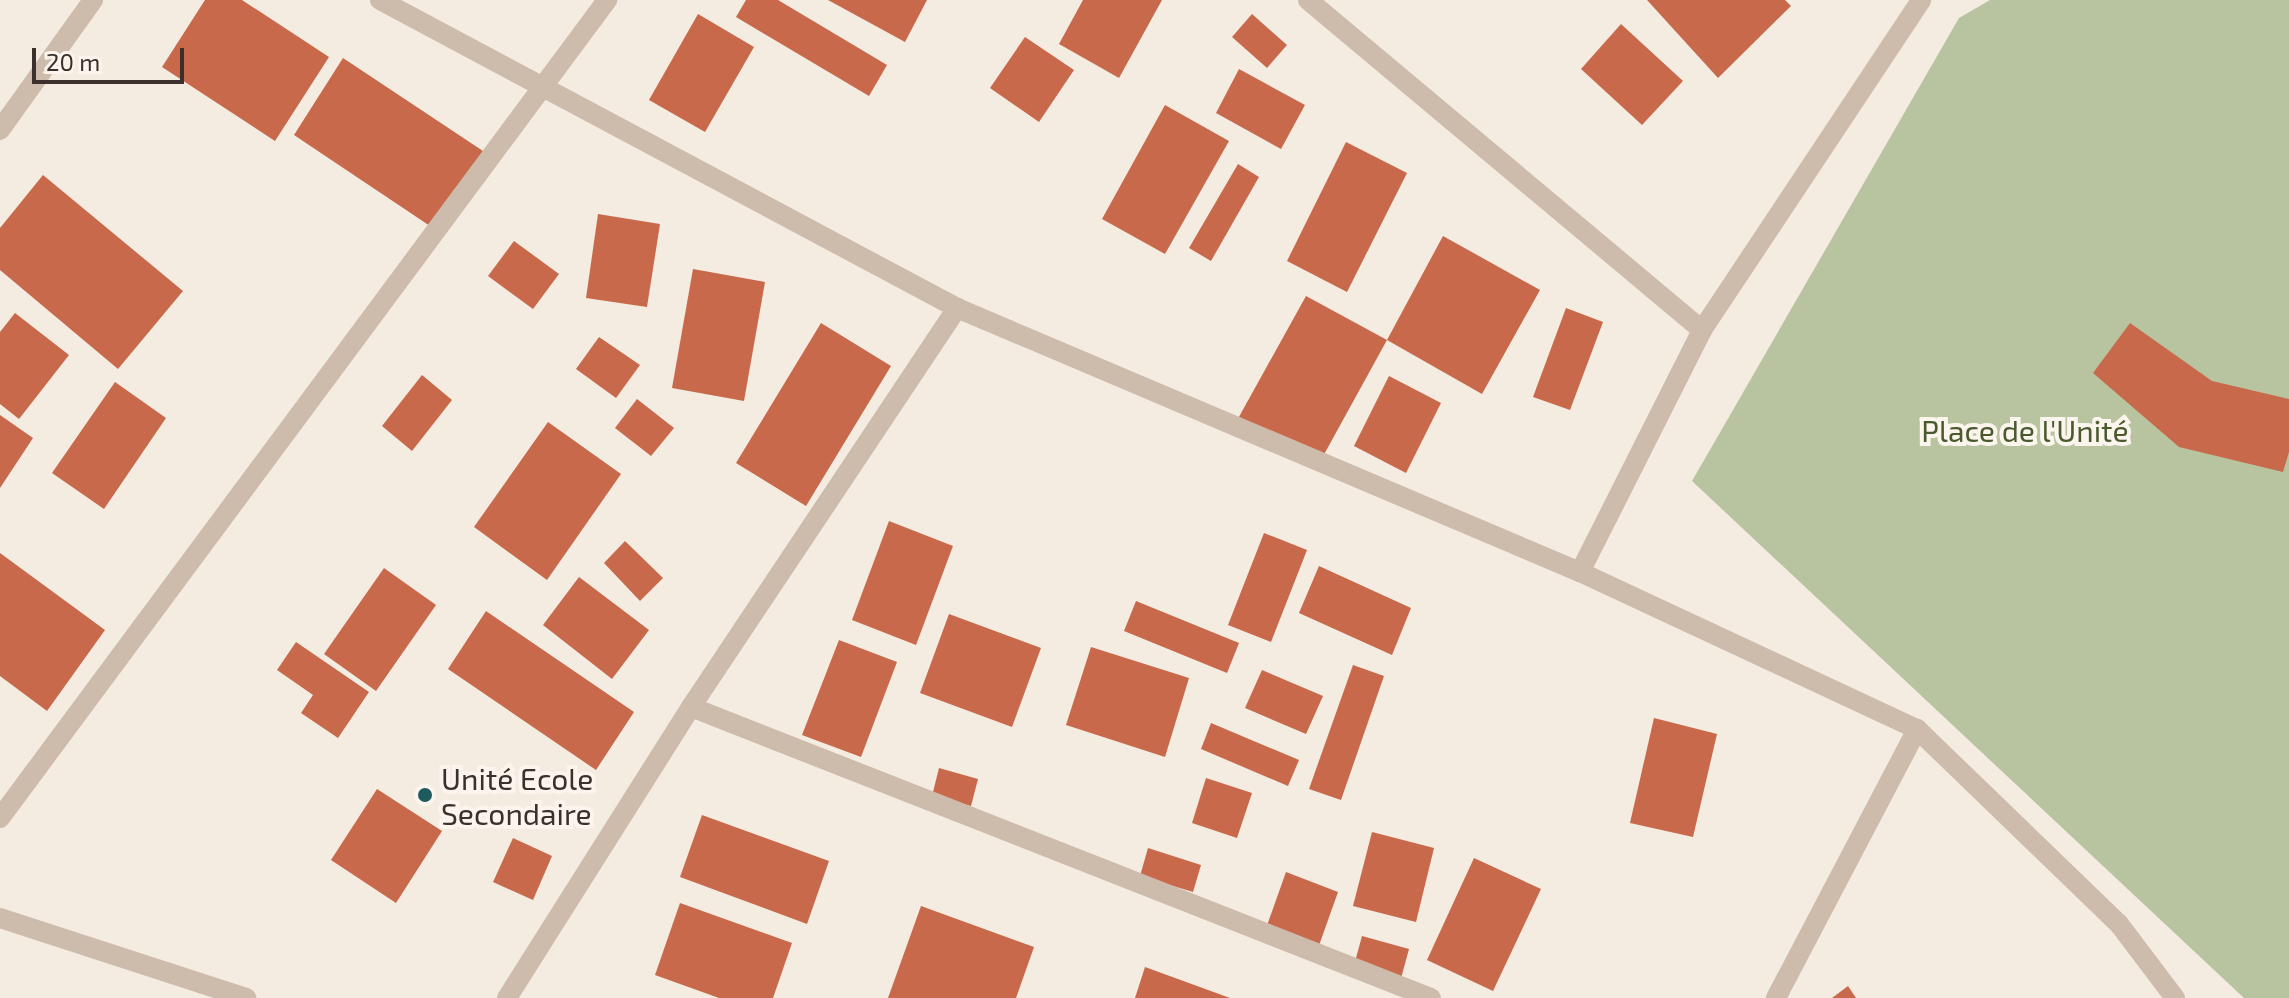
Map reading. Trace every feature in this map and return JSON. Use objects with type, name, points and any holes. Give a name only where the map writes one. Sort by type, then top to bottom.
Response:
[{"type":"street","points":[[0,130],[93,0]]},
{"type":"street","points":[[380,0],[957,308],[1580,572],[1917,729],[2119,924],[2175,998]]},
{"type":"street","points":[[0,818],[607,0]]},
{"type":"street","points":[[1308,0],[1702,330]]},
{"type":"street","points":[[1580,572],[1702,330],[1921,0]]},
{"type":"street","points":[[507,998],[691,707],[957,308]]},
{"type":"street","points":[[691,707],[1431,998]]},
{"type":"street","points":[[1776,998],[1917,729]]},
{"type":"street","points":[[0,918],[246,998]]},
{"type":"green space","name":"Place de l'Unité","points":[[1990,0],[2289,0],[2289,998],[2244,998],[1692,481],[1959,18]]},
{"type":"building","points":[[205,0],[242,0],[329,57],[275,141],[162,67]]},
{"type":"building","points":[[746,0],[778,0],[887,65],[869,96],[736,17]]},
{"type":"building","points":[[828,0],[927,0],[905,42]]},
{"type":"building","points":[[1083,0],[1162,0],[1119,78],[1059,44]]},
{"type":"building","points":[[1647,0],[1785,0],[1791,6],[1718,78]]},
{"type":"building","points":[[698,14],[754,47],[705,132],[649,100]]},
{"type":"building","points":[[1252,14],[1287,45],[1267,68],[1232,37]]},
{"type":"building","points":[[1621,24],[1683,81],[1642,125],[1581,69]]},
{"type":"building","points":[[1025,37],[1074,70],[1039,122],[990,88]]},
{"type":"building","points":[[343,58],[483,151],[433,228],[294,135]]},
{"type":"building","points":[[1239,69],[1305,105],[1281,149],[1216,113]]},
{"type":"building","points":[[1165,105],[1229,141],[1165,254],[1102,219]]},
{"type":"building","points":[[1346,142],[1407,173],[1347,292],[1287,261]]},
{"type":"building","points":[[1238,164],[1259,177],[1211,261],[1189,248]]},
{"type":"building","points":[[43,175],[183,291],[118,369],[0,270],[0,228]]},
{"type":"building","points":[[598,214],[660,224],[647,307],[586,298]]},
{"type":"building","points":[[1443,236],[1540,290],[1482,394],[1387,340]]},
{"type":"building","points":[[514,241],[559,274],[533,309],[488,276]]},
{"type":"building","points":[[693,269],[765,282],[744,401],[672,388]]},
{"type":"building","points":[[1306,296],[1387,340],[1316,469],[1235,424]]},
{"type":"building","points":[[1566,308],[1603,322],[1570,410],[1533,397]]},
{"type":"building","points":[[15,313],[69,355],[19,419],[0,404],[0,332]]},
{"type":"building","points":[[821,323],[891,366],[806,506],[736,463]]},
{"type":"building","points":[[2130,323],[2212,381],[2289,399],[2289,452],[2283,472],[2179,447],[2093,373]]},
{"type":"building","points":[[599,337],[640,365],[616,398],[576,369]]},
{"type":"building","points":[[422,375],[452,400],[412,451],[382,426]]},
{"type":"building","points":[[1389,376],[1441,403],[1406,473],[1354,446]]},
{"type":"building","points":[[115,382],[166,418],[104,509],[52,473]]},
{"type":"building","points":[[637,399],[674,428],[651,456],[615,428]]},
{"type":"building","points":[[0,415],[33,438],[0,488]]},
{"type":"building","points":[[548,422],[621,474],[547,580],[474,527]]},
{"type":"building","points":[[889,521],[953,546],[916,645],[852,620]]},
{"type":"building","points":[[1264,533],[1307,550],[1271,642],[1228,625]]},
{"type":"building","points":[[625,541],[663,578],[640,601],[604,563]]},
{"type":"building","points":[[0,553],[105,630],[47,711],[0,676]]},
{"type":"building","points":[[1319,566],[1411,608],[1392,655],[1299,613]]},
{"type":"building","points":[[384,568],[436,605],[376,691],[324,654]]},
{"type":"building","points":[[579,577],[649,630],[612,679],[543,625]]},
{"type":"building","points":[[1136,601],[1239,643],[1227,673],[1124,631]]},
{"type":"building","points":[[486,611],[634,712],[596,770],[448,669]]},
{"type":"building","points":[[949,614],[1041,648],[1012,727],[920,693]]},
{"type":"building","points":[[839,640],[897,662],[861,757],[802,735]]},
{"type":"building","points":[[296,642],[369,692],[338,738],[301,713],[313,695],[277,670]]},
{"type":"building","points":[[1091,647],[1189,678],[1165,757],[1066,725]]},
{"type":"building","points":[[1353,665],[1384,676],[1341,800],[1309,789]]},
{"type":"building","points":[[1262,670],[1323,696],[1306,734],[1245,708]]},
{"type":"building","points":[[1654,718],[1717,734],[1693,837],[1630,823]]},
{"type":"building","points":[[1211,723],[1299,760],[1288,786],[1201,749]]},
{"type":"building","points":[[939,768],[978,779],[971,806],[932,796]]},
{"type":"building","points":[[1206,778],[1252,793],[1237,838],[1192,823]]},
{"type":"building","points":[[377,789],[442,831],[396,903],[331,860]]},
{"type":"building","points":[[702,815],[829,861],[807,924],[680,877]]},
{"type":"building","points":[[1372,832],[1434,848],[1416,922],[1353,906]]},
{"type":"building","points":[[513,838],[552,856],[533,900],[493,882]]},
{"type":"building","points":[[1148,848],[1201,865],[1193,892],[1140,876]]},
{"type":"building","points":[[1474,858],[1541,889],[1493,991],[1427,960]]},
{"type":"building","points":[[1286,872],[1338,892],[1317,951],[1265,931]]},
{"type":"building","points":[[680,903],[792,943],[773,998],[719,998],[655,975]]},
{"type":"building","points":[[921,906],[1034,947],[1016,998],[888,998]]},
{"type":"building","points":[[1362,936],[1409,949],[1400,982],[1353,969]]},
{"type":"building","points":[[1145,967],[1230,998],[1135,998]]},
{"type":"building","points":[[1848,986],[1856,998],[1832,998]]},
{"type":"place","name":"Unité Ecole Secondaire","points":[[425,795]]}]
